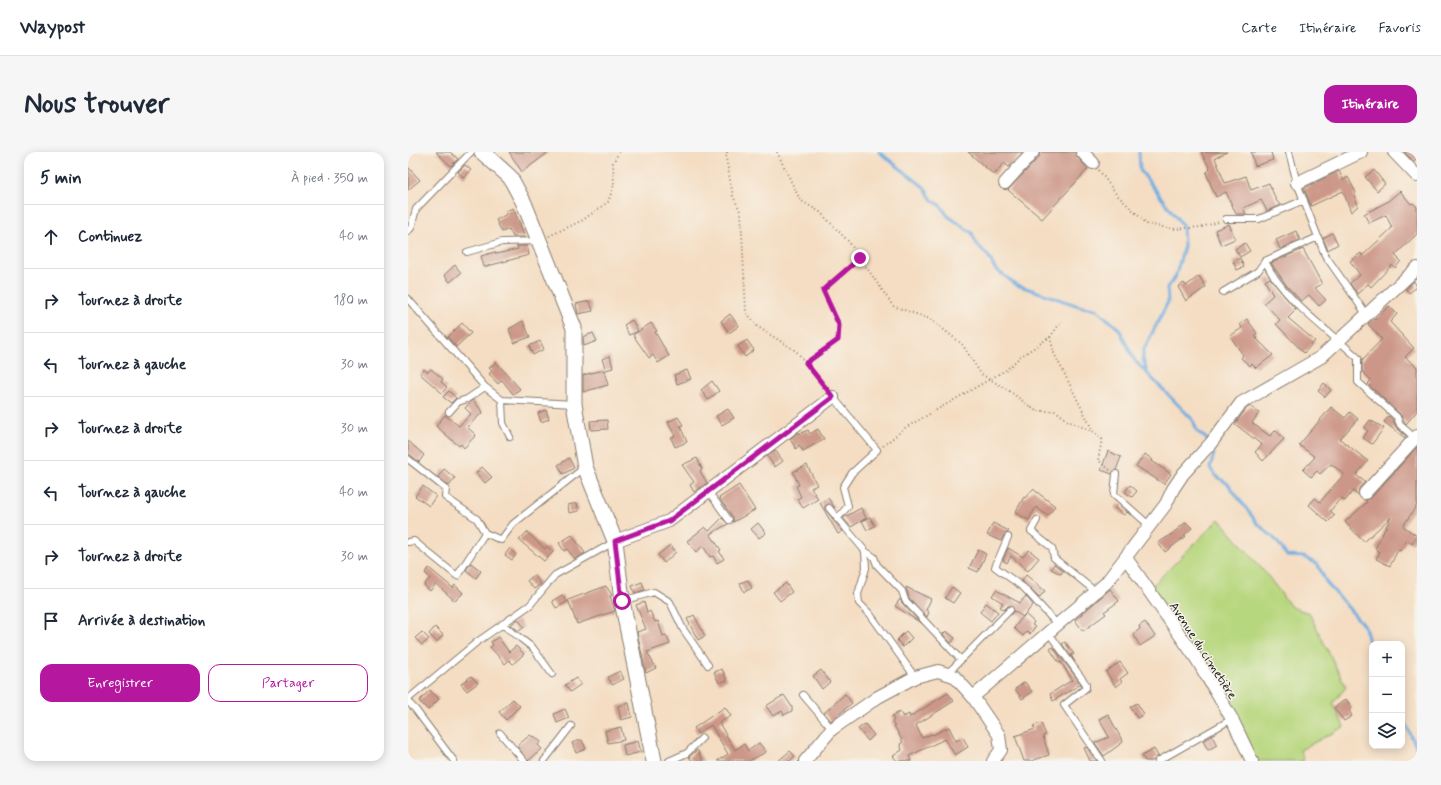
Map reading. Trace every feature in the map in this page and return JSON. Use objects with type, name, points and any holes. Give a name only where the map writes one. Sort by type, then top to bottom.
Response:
[{"type":"street","points":[[482,152],[510,177],[524,203],[574,328],[574,404],[585,468],[615,541],[622,601],[654,761]]},
{"type":"street","points":[[1005,183],[1033,152]]},
{"type":"street","points":[[1082,152],[1093,163]]},
{"type":"street","points":[[1297,183],[1361,152]]},
{"type":"street","points":[[1394,152],[1417,176]]},
{"type":"street","points":[[972,697],[1106,583],[1166,504],[1173,489],[1183,474],[1211,443],[1241,403],[1321,357],[1417,268]]},
{"type":"street","points":[[615,541],[669,521],[833,397]]},
{"type":"street","points":[[1365,493],[1416,437]]},
{"type":"street","name":"Avenue du cimetière","points":[[1126,558],[1196,658],[1232,719],[1252,761]]},
{"type":"street","points":[[804,761],[832,729],[878,697],[915,677],[938,671],[954,676],[972,697],[999,735],[1000,750],[993,761]]},
{"type":"lane","points":[[408,231],[411,228],[416,209],[471,152]]},
{"type":"lane","points":[[1289,152],[1297,183],[1325,255],[1366,314]]},
{"type":"lane","points":[[1226,220],[1259,219],[1304,200]]},
{"type":"lane","points":[[1223,292],[1258,271],[1264,261],[1318,237]]},
{"type":"lane","points":[[467,252],[502,242],[539,241]]},
{"type":"lane","points":[[1264,261],[1273,278],[1311,316],[1358,358],[1358,382],[1397,417],[1400,425],[1416,437]]},
{"type":"lane","points":[[408,299],[485,387],[502,400],[574,404]]},
{"type":"lane","points":[[450,412],[458,402],[467,399],[485,387]]},
{"type":"lane","points":[[833,397],[877,450],[852,474],[843,487],[848,506],[837,519]]},
{"type":"lane","points":[[502,400],[503,423],[510,437]]},
{"type":"lane","points":[[408,459],[446,489],[445,498],[477,519],[485,533],[501,540],[513,524],[585,468]]},
{"type":"lane","points":[[1116,474],[1114,494],[1150,526]]},
{"type":"lane","points":[[708,491],[729,520]]},
{"type":"lane","points":[[829,508],[865,551],[874,557],[877,565],[902,591],[905,600],[961,660]]},
{"type":"lane","points":[[1037,520],[1031,531],[1052,548],[1054,558],[1096,592]]},
{"type":"lane","points":[[408,542],[414,541],[457,576],[485,533]]},
{"type":"lane","points":[[1008,537],[995,567],[1024,588],[1057,624]]},
{"type":"lane","points":[[408,699],[477,642],[530,605],[555,575],[615,541]]},
{"type":"lane","points":[[865,551],[866,568],[858,594],[859,603],[870,614],[915,677]]},
{"type":"lane","points":[[622,601],[654,592],[670,602],[683,629],[708,665]]},
{"type":"lane","points":[[947,674],[1010,610]]},
{"type":"lane","points":[[502,624],[534,648],[552,674]]},
{"type":"lane","points":[[1048,632],[1086,684],[1086,688],[1064,705],[1102,761]]},
{"type":"lane","points":[[804,695],[832,729]]},
{"type":"lane","points":[[408,702],[415,708],[454,761]]},
{"type":"lane","points":[[1158,761],[1232,719]]},
{"type":"lane","points":[[544,761],[571,726]]},
{"type":"lane","points":[[500,733],[524,761]]},
{"type":"lane","points":[[669,761],[687,753],[702,738]]},
{"type":"path","points":[[539,241],[583,220],[608,202],[614,185],[613,163],[619,152]]},
{"type":"path","points":[[727,152],[726,158],[733,196],[741,213],[746,312],[758,327],[796,351],[833,397]]},
{"type":"path","points":[[777,152],[800,200],[820,212],[849,242],[893,306],[930,319],[962,344],[981,374],[1008,390],[1036,411],[1056,411],[1068,421],[1094,432],[1102,439],[1098,460],[1116,474]]},
{"type":"path","points":[[1093,163],[1116,194],[1147,224],[1173,229],[1201,227],[1226,220]]},
{"type":"path","points":[[806,363],[838,340],[839,325],[823,290],[860,258]]},
{"type":"path","points":[[877,450],[905,428],[1006,370],[1020,357],[1050,337],[1062,321]]},
{"type":"path","points":[[1050,337],[1054,353],[1094,432]]},
{"type":"green space","points":[[1219,519],[1268,576],[1291,607],[1309,613],[1346,687],[1333,703],[1344,727],[1300,750],[1304,761],[1256,761],[1152,586]]},
{"type":"building","points":[[436,152],[450,152],[458,159],[451,166]]},
{"type":"building","points":[[509,152],[549,152],[522,172]]},
{"type":"building","points":[[968,152],[1023,152],[1009,167],[1004,163],[994,175]]},
{"type":"building","points":[[1040,152],[1075,152],[1077,157],[1088,169],[1042,219],[1008,190],[1039,157]]},
{"type":"building","points":[[1201,152],[1227,152],[1215,158],[1225,183],[1246,176],[1251,190],[1269,183],[1276,200],[1280,205],[1267,211],[1261,200],[1243,208],[1246,214],[1236,214],[1226,192],[1216,197],[1206,173],[1210,169]]},
{"type":"building","points":[[1251,152],[1271,152],[1273,160],[1255,166]]},
{"type":"building","points":[[1404,152],[1417,152],[1417,159],[1413,161]]},
{"type":"building","points":[[465,165],[471,170],[464,178],[458,172]]},
{"type":"building","points":[[408,167],[420,180],[408,190]]},
{"type":"building","points":[[1374,170],[1385,184],[1377,191],[1365,177]]},
{"type":"building","points":[[1339,171],[1343,180],[1348,177],[1356,193],[1354,195],[1358,206],[1351,212],[1343,191],[1311,206],[1304,188]]},
{"type":"building","points":[[1400,191],[1411,204],[1413,203],[1417,207],[1417,234],[1395,255],[1401,261],[1395,268],[1392,265],[1371,287],[1368,284],[1357,294],[1350,283],[1360,275],[1350,261],[1361,253],[1362,256],[1392,228],[1386,215],[1369,223],[1364,214],[1387,202]]},
{"type":"building","points":[[513,208],[525,237],[513,237],[509,229],[502,232],[496,220],[507,214],[506,211]]},
{"type":"building","points":[[1229,224],[1235,239],[1221,245],[1215,230]]},
{"type":"building","points":[[1296,231],[1300,240],[1280,249],[1276,240]]},
{"type":"building","points":[[1332,233],[1338,244],[1328,250],[1323,238]]},
{"type":"building","points":[[1245,243],[1250,251],[1240,257],[1235,249]]},
{"type":"building","points":[[517,246],[527,246],[529,255],[484,267],[481,256],[495,252],[496,254],[518,249]]},
{"type":"building","points":[[1303,249],[1322,284],[1315,288],[1326,300],[1319,306],[1309,295],[1301,301],[1287,286],[1271,263]]},
{"type":"building","points":[[1240,258],[1244,267],[1237,270],[1233,262]]},
{"type":"building","points":[[455,265],[461,273],[450,282],[444,275]]},
{"type":"building","points":[[1199,276],[1206,287],[1186,301],[1178,287],[1184,283],[1186,286]]},
{"type":"building","points":[[1270,278],[1296,310],[1288,318],[1315,341],[1304,353],[1276,324],[1280,320],[1264,303],[1273,295],[1265,281]]},
{"type":"building","points":[[1414,281],[1417,287],[1409,293],[1406,289]]},
{"type":"building","points":[[590,301],[593,311],[578,314],[576,304]]},
{"type":"building","points":[[1389,306],[1397,314],[1390,322],[1414,348],[1405,357],[1417,367],[1417,411],[1406,424],[1400,414],[1368,384],[1371,380],[1362,371],[1362,360],[1382,339],[1368,324],[1374,319],[1375,320]]},
{"type":"building","points":[[730,314],[739,326],[729,333],[721,321]]},
{"type":"building","points":[[1247,319],[1257,333],[1254,336],[1273,355],[1256,368],[1252,364],[1250,366],[1241,358],[1243,355],[1230,336],[1242,328],[1240,324]]},
{"type":"building","points":[[632,320],[638,331],[629,335],[624,325]]},
{"type":"building","points":[[523,321],[530,337],[514,343],[509,329]]},
{"type":"building","points":[[462,323],[471,333],[456,347],[448,337]]},
{"type":"building","points":[[651,323],[657,331],[655,332],[669,356],[658,363],[653,355],[649,358],[633,335]]},
{"type":"building","points":[[593,333],[597,341],[584,346],[583,337]]},
{"type":"building","points":[[747,340],[754,350],[745,357],[738,346]]},
{"type":"building","points":[[540,341],[544,349],[533,355],[529,346]]},
{"type":"building","points":[[610,356],[613,368],[606,370],[602,359]]},
{"type":"building","points":[[496,362],[520,389],[513,394],[502,380],[498,384],[489,374],[492,371],[489,368]]},
{"type":"building","points":[[424,369],[428,372],[431,369],[443,379],[441,382],[447,387],[442,393],[420,374]]},
{"type":"building","points":[[604,370],[608,385],[583,392],[583,375]]},
{"type":"building","points":[[687,370],[691,379],[677,384],[674,375]]},
{"type":"building","points":[[712,381],[719,391],[708,400],[701,390]]},
{"type":"building","points":[[1324,383],[1331,390],[1325,397],[1318,391]]},
{"type":"building","points":[[449,391],[456,398],[451,403],[443,397]]},
{"type":"building","points":[[473,400],[483,412],[467,427],[476,435],[464,448],[461,444],[459,446],[436,426],[445,415],[459,426],[471,414],[465,408]]},
{"type":"building","points":[[1250,406],[1259,413],[1252,423],[1270,436],[1276,430],[1284,439],[1263,461],[1255,452],[1262,445],[1235,424]]},
{"type":"building","points":[[1331,407],[1345,418],[1350,412],[1358,419],[1340,439],[1368,461],[1356,475],[1365,482],[1359,488],[1358,495],[1353,491],[1345,501],[1341,498],[1330,511],[1335,515],[1328,522],[1309,505],[1315,498],[1320,502],[1344,474],[1331,464],[1320,474],[1317,471],[1311,477],[1303,470],[1315,457],[1299,445]]},
{"type":"building","points":[[728,409],[734,418],[722,425],[716,416]]},
{"type":"building","points":[[546,410],[549,419],[541,422],[538,413]]},
{"type":"building","points":[[1389,416],[1397,428],[1406,436],[1405,438],[1384,422]]},
{"type":"building","points":[[678,417],[683,425],[680,426],[687,442],[675,447],[671,438],[675,436],[668,422]]},
{"type":"building","points":[[607,420],[608,429],[591,430],[590,421]]},
{"type":"building","points":[[1370,420],[1384,428],[1372,444],[1363,438],[1368,431],[1364,428]]},
{"type":"building","points":[[818,429],[824,439],[803,451],[799,445],[796,449],[790,439],[799,432],[799,434],[808,430],[810,434]]},
{"type":"building","points":[[408,441],[424,455],[419,462],[408,453]]},
{"type":"building","points":[[1417,447],[1417,505],[1403,526],[1417,536],[1412,544],[1407,540],[1400,551],[1398,550],[1390,566],[1376,559],[1380,552],[1375,549],[1391,517],[1364,542],[1345,522],[1367,502],[1365,500],[1371,498]]},
{"type":"building","points":[[775,450],[783,461],[775,467],[767,456]]},
{"type":"building","points":[[1108,451],[1121,457],[1116,470],[1112,474],[1101,470]]},
{"type":"building","points":[[1145,454],[1153,460],[1152,461],[1171,474],[1164,484],[1136,466]]},
{"type":"building","points":[[569,458],[574,468],[563,474],[558,465]]},
{"type":"building","points":[[697,458],[702,469],[700,471],[707,483],[694,492],[690,485],[694,482],[682,465]]},
{"type":"building","points":[[807,465],[817,485],[811,488],[818,499],[803,508],[797,499],[801,497],[796,486],[799,485],[793,472]]},
{"type":"building","points":[[482,467],[492,477],[485,483],[476,473]]},
{"type":"building","points":[[444,469],[455,478],[449,486],[438,477]]},
{"type":"building","points":[[739,485],[755,510],[733,522],[733,517],[719,498]]},
{"type":"building","points":[[1130,485],[1137,491],[1132,497],[1125,492]]},
{"type":"building","points":[[423,486],[436,496],[429,506],[415,496]]},
{"type":"building","points":[[1033,489],[1055,506],[1048,516],[1036,507],[1029,520],[1015,513],[1024,497],[1025,498]]},
{"type":"building","points":[[828,498],[835,508],[829,504],[825,506],[825,509],[843,531],[838,534],[820,503]]},
{"type":"building","points":[[577,503],[579,511],[569,513],[568,505]]},
{"type":"building","points":[[1118,504],[1131,515],[1127,512],[1124,515],[1115,508]]},
{"type":"building","points":[[861,508],[866,518],[851,527],[843,518]]},
{"type":"building","points":[[870,517],[875,526],[867,530],[862,521]]},
{"type":"building","points":[[722,518],[728,524],[710,534],[721,550],[719,551],[724,559],[717,563],[713,556],[710,557],[703,546],[696,552],[687,541],[705,527],[709,531]]},
{"type":"building","points":[[1186,522],[1192,528],[1184,535],[1186,536],[1165,552],[1158,543]]},
{"type":"building","points":[[758,523],[766,533],[759,538],[751,529]]},
{"type":"building","points":[[993,523],[1009,531],[1004,535],[1001,541],[987,535]]},
{"type":"building","points":[[527,532],[545,549],[547,546],[553,552],[544,561],[519,540]]},
{"type":"building","points":[[572,535],[585,553],[575,559],[567,549],[564,551],[559,543]]},
{"type":"building","points":[[670,545],[676,552],[664,563],[658,555]]},
{"type":"building","points":[[510,548],[516,555],[512,560],[505,555]]},
{"type":"building","points":[[1008,548],[1023,557],[1029,550],[1039,558],[1028,571],[1011,556],[1007,563],[1003,560]]},
{"type":"building","points":[[978,550],[986,554],[978,572],[969,568]]},
{"type":"building","points":[[471,563],[481,571],[476,578],[466,570]]},
{"type":"building","points":[[1054,564],[1063,571],[1061,574],[1051,569]]},
{"type":"building","points":[[429,568],[453,588],[455,585],[463,593],[455,601],[436,584],[430,591],[424,585],[430,578],[425,573]]},
{"type":"building","points":[[534,575],[541,584],[534,589],[527,581]]},
{"type":"building","points":[[1026,575],[1045,591],[1039,598],[1022,581]]},
{"type":"building","points":[[748,580],[752,588],[744,592],[740,583]]},
{"type":"building","points":[[642,582],[645,590],[635,593],[632,586]]},
{"type":"building","points":[[786,583],[792,592],[780,601],[773,592]]},
{"type":"building","points":[[606,586],[612,595],[610,596],[615,611],[577,624],[568,600]]},
{"type":"building","points":[[906,587],[931,599],[926,610],[929,612],[927,617],[909,598]]},
{"type":"building","points":[[952,587],[960,593],[953,603],[945,598]]},
{"type":"building","points":[[1110,589],[1119,601],[1104,612],[1106,614],[1083,631],[1075,620]]},
{"type":"building","points":[[996,590],[1020,603],[1026,596],[1033,605],[1023,617],[1014,611],[1011,606],[1008,606],[1004,610],[1000,607],[1003,603],[992,596]]},
{"type":"building","points":[[562,595],[567,602],[556,608],[552,601]]},
{"type":"building","points":[[900,599],[902,603],[921,623],[895,606]]},
{"type":"building","points":[[644,602],[647,613],[650,611],[655,622],[658,621],[663,636],[666,635],[670,644],[647,652],[656,668],[646,673],[637,632],[646,629],[636,605]]},
{"type":"building","points":[[986,603],[998,612],[991,621],[980,612]]},
{"type":"building","points":[[1025,614],[1034,622],[1032,625],[1035,627],[1030,634],[1027,631],[1023,636],[1014,628]]},
{"type":"building","points":[[694,615],[705,636],[698,640],[687,619]]},
{"type":"building","points":[[518,619],[524,627],[519,631],[511,625]]},
{"type":"building","points":[[1145,622],[1155,636],[1140,646],[1133,634],[1140,629],[1139,626]]},
{"type":"building","points":[[435,627],[443,635],[437,642],[429,634]]},
{"type":"building","points":[[906,631],[912,638],[903,647],[897,640]]},
{"type":"building","points":[[946,631],[955,638],[951,643],[943,634]]},
{"type":"building","points":[[422,632],[429,639],[422,645],[415,638]]},
{"type":"building","points":[[498,637],[509,652],[516,646],[524,654],[513,664],[509,660],[505,664],[490,647],[493,645],[491,642]]},
{"type":"building","points":[[1065,642],[1074,654],[1071,655],[1075,662],[1062,644]]},
{"type":"building","points":[[1053,647],[1081,684],[1053,701],[1050,694],[1072,680],[1061,662],[1059,663],[1050,649]]},
{"type":"building","points":[[1120,662],[1128,673],[1120,679],[1122,682],[1116,687],[1106,672]]},
{"type":"building","points":[[722,669],[727,680],[719,683],[714,672]]},
{"type":"building","points":[[821,670],[830,682],[822,689],[813,676]]},
{"type":"building","points":[[620,671],[624,679],[612,685],[608,677]]},
{"type":"building","points":[[471,676],[478,683],[467,691],[461,684]]},
{"type":"building","points":[[576,678],[581,684],[570,692],[565,685]]},
{"type":"building","points":[[1025,682],[1032,692],[1022,699],[1015,689]]},
{"type":"building","points":[[430,690],[439,699],[428,710],[419,701]]},
{"type":"building","points":[[948,693],[954,701],[916,725],[922,738],[932,734],[933,735],[949,727],[956,741],[963,737],[968,747],[955,755],[945,739],[909,756],[911,761],[897,761],[893,756],[902,750],[900,744],[903,742],[892,722],[894,720],[892,716],[900,712],[903,717],[909,714],[910,717]]},
{"type":"building","points":[[845,694],[852,703],[831,721],[824,713]]},
{"type":"building","points":[[784,695],[792,707],[792,711],[784,715],[782,711],[773,716],[766,706]]},
{"type":"building","points":[[513,699],[520,706],[506,720],[499,712]]},
{"type":"building","points":[[1346,699],[1352,708],[1349,710],[1352,716],[1344,721],[1334,708]]},
{"type":"building","points":[[629,703],[632,717],[621,720],[618,706]]},
{"type":"building","points":[[1137,703],[1144,714],[1137,718],[1130,707]]},
{"type":"building","points":[[725,707],[731,716],[719,723],[735,750],[744,744],[748,751],[759,743],[766,752],[749,761],[717,761],[728,754],[711,725],[698,734],[694,728]]},
{"type":"building","points":[[565,709],[569,718],[557,723],[554,714]]},
{"type":"building","points":[[1108,714],[1123,742],[1104,756],[1095,743],[1109,737],[1099,719]]},
{"type":"building","points":[[1041,723],[1046,735],[1043,736],[1049,755],[1031,761],[1024,761],[1015,736],[1035,729],[1033,726]]},
{"type":"building","points":[[865,724],[874,735],[868,741],[858,729]]},
{"type":"building","points":[[621,727],[624,740],[608,743],[605,731]]},
{"type":"building","points":[[530,735],[533,737],[534,736],[541,742],[538,745],[542,749],[528,761],[517,746]]},
{"type":"building","points":[[1212,736],[1217,745],[1208,750],[1203,741]]},
{"type":"building","points":[[582,740],[586,749],[576,753],[572,743]]},
{"type":"building","points":[[638,741],[641,752],[625,756],[623,745]]},
{"type":"building","points":[[1087,747],[1097,761],[1090,761],[1084,748]]},
{"type":"building","points":[[1154,749],[1158,756],[1153,761],[1145,761],[1142,756]]},
{"type":"building","points":[[697,750],[703,761],[692,761],[689,757]]},
{"type":"building","points":[[790,751],[795,756],[790,761],[778,761]]},
{"type":"waterway","points":[[879,152],[924,187],[932,200],[940,205],[948,216],[972,233],[976,243],[989,257],[995,269],[1017,285],[1082,307],[1096,309],[1119,329],[1135,361],[1193,420],[1197,431],[1209,441]]},
{"type":"waterway","points":[[1139,152],[1140,170],[1183,226],[1184,246],[1175,278],[1167,287],[1168,302],[1143,351],[1143,359],[1147,372]]},
{"type":"waterway","points":[[1212,447],[1214,454],[1210,468],[1215,475],[1228,484],[1257,523],[1276,540],[1287,556],[1304,557],[1318,565],[1326,582],[1365,627],[1369,642]]},
{"type":"waterway","points":[[1405,723],[1417,749]]},
{"type":"route","points":[[622,601],[615,541],[669,521],[833,397],[806,363],[838,340],[839,325],[823,290],[860,258]]}]
